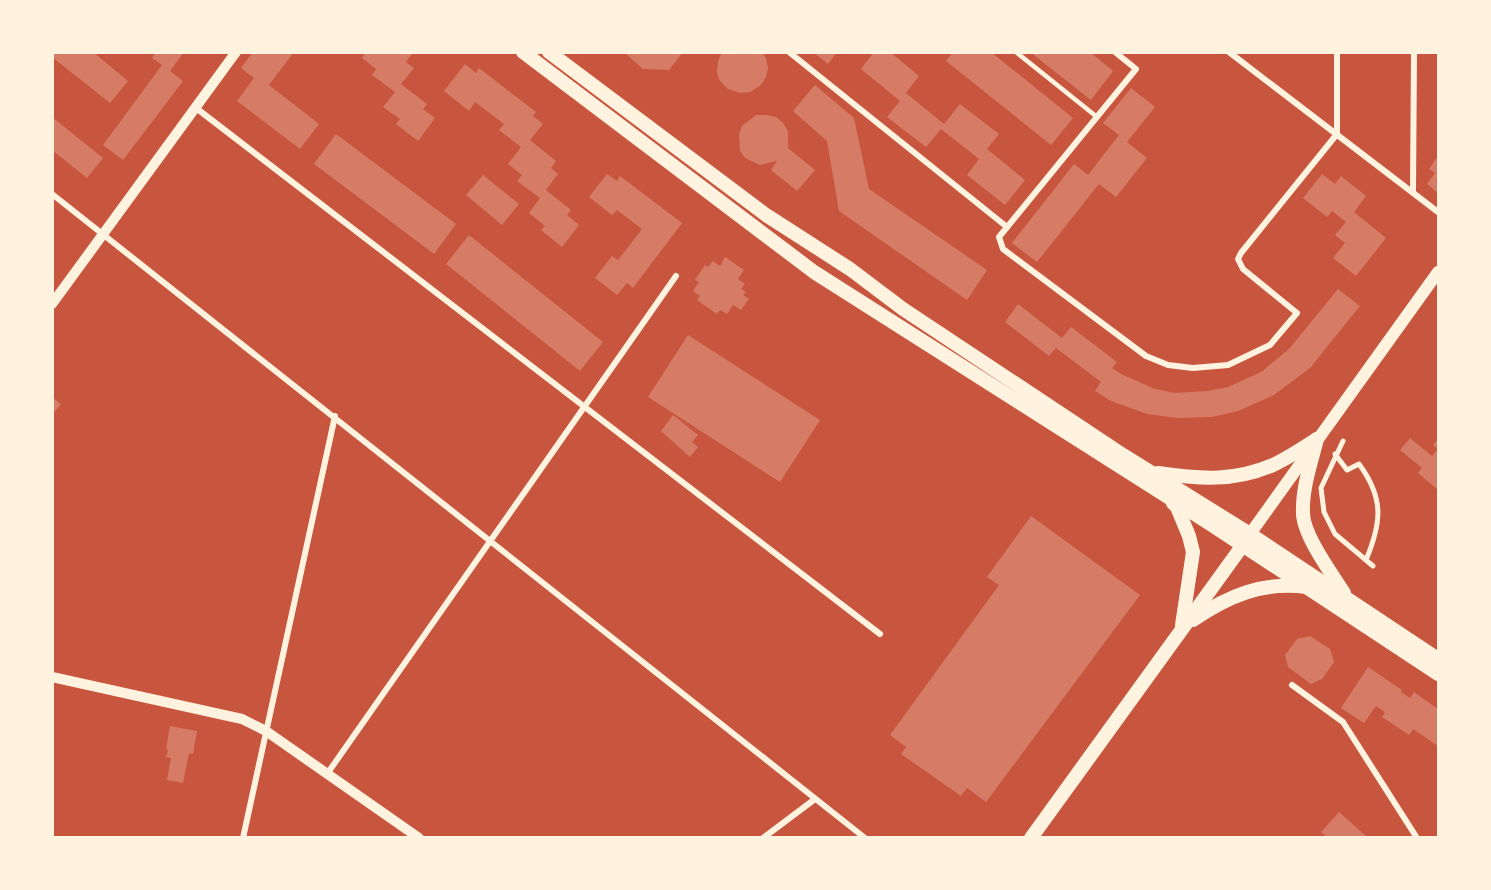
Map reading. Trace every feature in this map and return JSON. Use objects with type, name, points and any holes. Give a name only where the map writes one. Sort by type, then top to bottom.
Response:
[{"type":"main road","points":[[523,52],[814,272],[1168,497],[1247,539],[1348,598],[1438,659]]},
{"type":"main road","points":[[549,52],[766,215],[850,269],[903,309],[1150,472],[1247,539],[1308,588],[1438,674]]},
{"type":"main road","points":[[1031,837],[1438,272]]},
{"type":"main road","points":[[1150,472],[1202,479],[1236,476],[1274,465],[1317,439]]},
{"type":"main road","points":[[1317,439],[1305,488],[1302,515],[1323,560],[1348,598]]},
{"type":"main road","points":[[1168,497],[1177,507],[1193,552],[1182,628]]},
{"type":"main road","points":[[1182,628],[1215,605],[1248,590],[1272,586],[1308,588]]},
{"type":"street","points":[[52,304],[236,52]]},
{"type":"street","points":[[789,52],[1007,227]]},
{"type":"street","points":[[1115,52],[1136,69],[999,237],[1003,249],[1146,356],[1168,365],[1193,368],[1228,365],[1270,345],[1297,313],[1242,269],[1238,259],[1337,134],[1337,52]]},
{"type":"street","points":[[1229,52],[1438,212]]},
{"type":"street","points":[[1413,192],[1414,52]]},
{"type":"street","points":[[196,108],[880,634]]},
{"type":"street","points":[[52,194],[865,837]]},
{"type":"street","points":[[327,774],[676,276]]},
{"type":"street","points":[[243,837],[335,416]]},
{"type":"street","points":[[1343,441],[1321,488],[1324,512],[1335,534],[1373,566]]},
{"type":"street","points":[[1335,454],[1347,470],[1359,464],[1376,490],[1378,523],[1366,560]]},
{"type":"street","points":[[52,677],[242,719],[266,731],[419,837]]},
{"type":"street","points":[[1292,685],[1343,722],[1417,837]]},
{"type":"street","points":[[763,837],[815,799]]},
{"type":"lane","points":[[1016,52],[1097,117]]},
{"type":"building","points":[[52,52],[93,52],[128,81],[110,103],[52,57]]},
{"type":"building","points":[[156,52],[184,52],[170,71],[183,81],[123,160],[103,145],[162,65],[152,58]]},
{"type":"building","points":[[253,52],[294,52],[269,85],[319,124],[300,149],[237,101],[254,78],[241,68]]},
{"type":"building","points":[[366,52],[409,52],[412,54],[406,62],[414,68],[401,84],[427,104],[423,109],[435,118],[418,141],[396,124],[400,119],[383,107],[395,92],[372,75],[376,69],[362,58]]},
{"type":"building","points":[[624,52],[683,52],[669,70],[643,69]]},
{"type":"building","points":[[722,52],[762,52],[768,68],[761,85],[750,92],[741,93],[728,89],[720,81],[717,73],[718,61]]},
{"type":"building","points":[[813,52],[837,52],[828,64]]},
{"type":"building","points":[[874,52],[890,52],[919,76],[906,93],[944,124],[960,104],[999,134],[987,149],[1025,180],[1005,205],[967,175],[979,159],[941,129],[926,147],[887,117],[900,101],[861,69]]},
{"type":"building","points":[[953,52],[991,52],[1073,118],[1051,145],[946,61]]},
{"type":"building","points":[[1030,52],[1090,52],[1113,71],[1091,100]]},
{"type":"building","points":[[465,64],[476,73],[479,68],[536,112],[533,116],[543,124],[530,140],[556,161],[551,168],[558,174],[546,190],[571,210],[567,215],[579,225],[562,247],[541,230],[545,226],[529,213],[540,198],[517,181],[522,175],[508,164],[521,147],[499,130],[504,124],[475,102],[469,111],[444,91]]},
{"type":"building","points":[[815,85],[854,118],[869,189],[987,270],[967,300],[839,211],[827,141],[793,111]]},
{"type":"building","points":[[1131,88],[1155,107],[1127,142],[1147,158],[1116,197],[1099,184],[1037,262],[1012,243],[1074,164],[1088,175],[1119,135],[1103,123]]},
{"type":"building","points":[[756,115],[776,117],[783,123],[788,131],[788,148],[815,170],[797,191],[771,170],[777,161],[760,165],[745,158],[740,151],[739,134],[742,126]]},
{"type":"building","points":[[52,117],[103,158],[87,178],[52,150]]},
{"type":"building","points":[[336,134],[456,224],[434,254],[314,164]]},
{"type":"building","points":[[1438,156],[1438,193],[1427,184],[1435,173],[1429,169]]},
{"type":"building","points":[[607,174],[617,181],[620,176],[682,223],[633,288],[627,283],[617,295],[595,278],[612,256],[618,260],[642,229],[617,210],[612,215],[589,197]]},
{"type":"building","points":[[1322,174],[1335,184],[1341,176],[1366,196],[1354,212],[1386,238],[1356,276],[1333,258],[1345,243],[1335,235],[1346,222],[1332,211],[1327,217],[1303,198]]},
{"type":"building","points":[[483,175],[519,204],[502,225],[466,195]]},
{"type":"building","points":[[469,235],[603,342],[580,371],[446,264]]},
{"type":"building","points":[[725,257],[744,270],[738,279],[745,284],[741,289],[746,292],[743,295],[749,299],[741,310],[733,305],[727,314],[720,310],[717,314],[697,300],[700,296],[693,291],[699,282],[695,280],[705,265],[708,267],[713,261],[720,266]]},
{"type":"building","points":[[1338,289],[1360,306],[1310,368],[1274,395],[1238,411],[1212,417],[1177,418],[1147,414],[1111,401],[1095,391],[1101,382],[1056,348],[1049,356],[1005,322],[1018,304],[1062,338],[1071,327],[1117,362],[1112,368],[1121,374],[1155,389],[1175,393],[1207,391],[1228,387],[1261,372],[1289,349]]},
{"type":"building","points":[[688,335],[820,420],[780,482],[648,397]]},
{"type":"building","points":[[52,397],[61,404],[52,415]]},
{"type":"building","points":[[673,415],[698,435],[692,442],[698,447],[690,457],[661,431]]},
{"type":"building","points":[[1410,438],[1432,456],[1438,449],[1438,490],[1418,473],[1422,468],[1400,450]]},
{"type":"building","points":[[1438,439],[1438,449],[1433,445]]},
{"type":"building","points":[[1031,516],[1140,595],[986,802],[967,788],[961,796],[901,754],[906,747],[890,735],[999,585],[987,577]]},
{"type":"building","points":[[1310,636],[1330,649],[1334,662],[1322,679],[1311,684],[1288,667],[1285,655],[1297,639]]},
{"type":"building","points":[[1368,667],[1410,698],[1414,692],[1438,709],[1438,746],[1413,729],[1409,735],[1382,717],[1385,712],[1376,706],[1364,723],[1341,708]]},
{"type":"building","points":[[170,726],[197,731],[193,754],[189,753],[183,783],[167,780],[171,758],[166,757]]},
{"type":"building","points":[[1339,812],[1367,837],[1327,837],[1321,832]]}]
